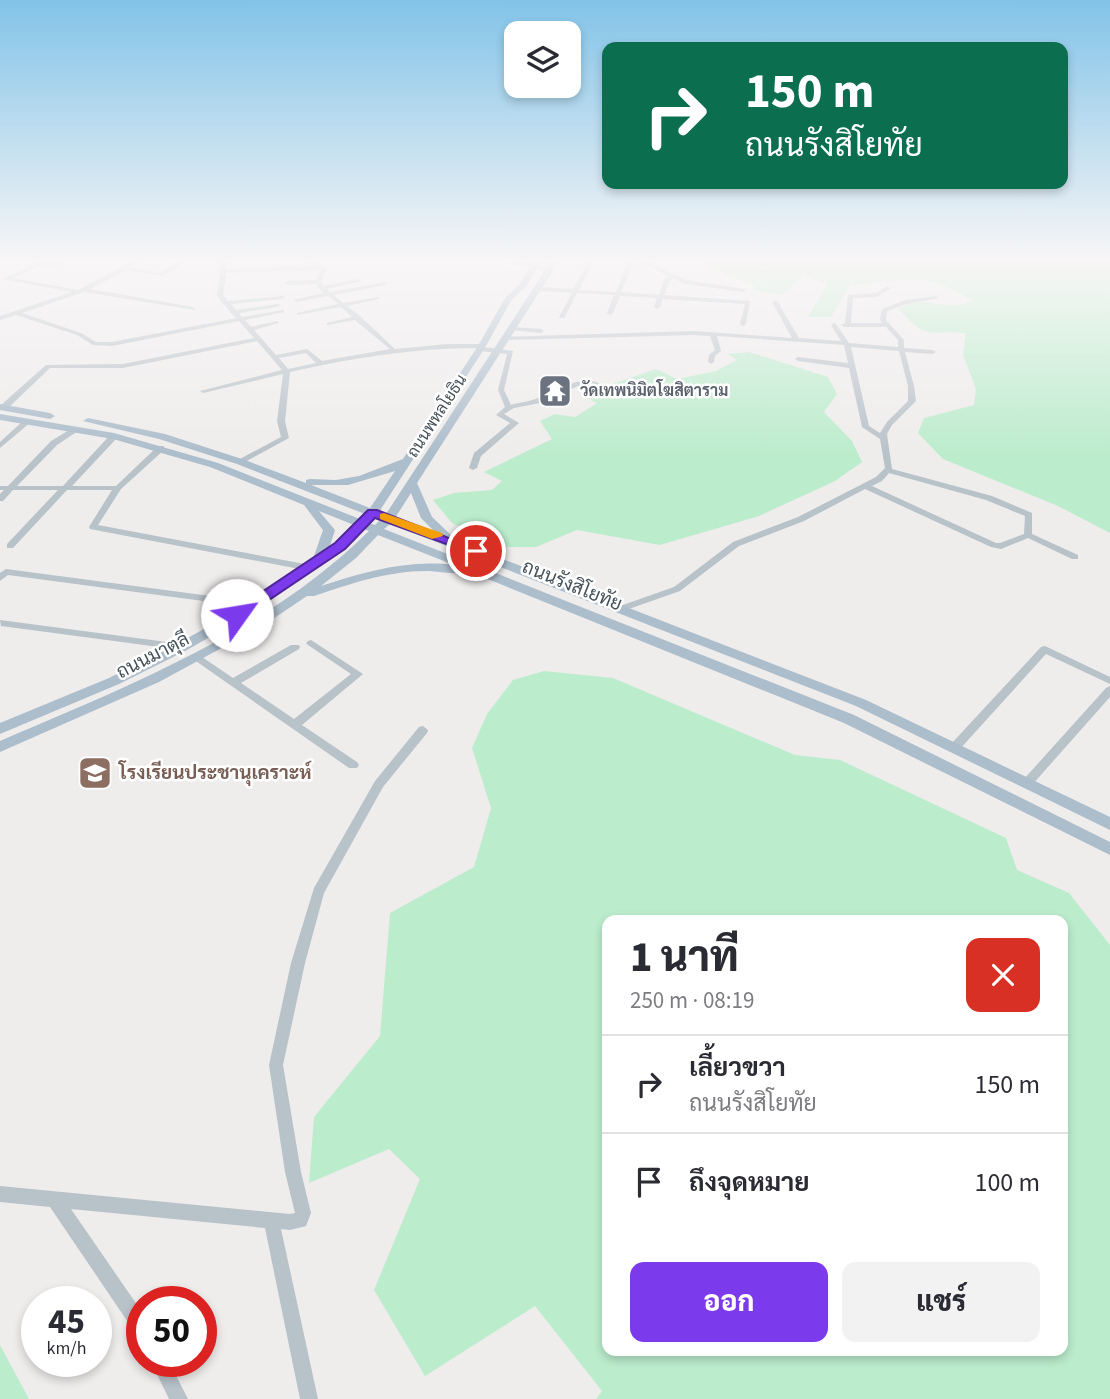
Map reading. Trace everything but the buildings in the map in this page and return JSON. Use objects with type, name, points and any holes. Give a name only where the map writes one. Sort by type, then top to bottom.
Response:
[{"type":"main road","name":"ถนนพหลโยธิน","points":[[364,524],[493,325]]},
{"type":"main road","name":"ถนนพหลโยธิน","points":[[379,530],[389,519],[514,325]]},
{"type":"main road","name":"ถนนรังสิโยทัย","points":[[1,410],[28,419],[161,447],[364,524],[849,719],[1110,849]]},
{"type":"main road","name":"ถนนรังสิโยทัย","points":[[28,419],[126,427],[194,445],[241,462],[451,541],[861,703],[1108,819]]},
{"type":"main road","points":[[291,481],[330,485],[363,481],[407,461]]},
{"type":"main road","points":[[412,484],[426,518],[451,541]]},
{"type":"main road","points":[[299,499],[316,512],[329,530],[314,565]]},
{"type":"main road","name":"ถนนมาตุลี","points":[[0,729],[114,681],[182,647],[256,605],[314,565],[364,524]]},
{"type":"main road","name":"ถนนมาตุลี","points":[[1,747],[94,707],[195,657],[292,598],[357,552],[379,530]]},
{"type":"main road","points":[[292,598],[349,578],[401,566],[450,568],[492,575]]},
{"type":"street","points":[[53,325],[79,334],[95,344],[112,344],[212,325]]},
{"type":"street","points":[[241,462],[285,438],[282,421],[287,372],[245,325]]},
{"type":"street","points":[[249,329],[263,325]]},
{"type":"street","points":[[367,325],[392,348]]},
{"type":"street","points":[[788,325],[797,340]]},
{"type":"street","points":[[834,325],[846,344],[866,426],[881,437]]},
{"type":"street","points":[[887,325],[901,340],[900,349],[913,392],[912,401],[890,421],[881,437],[887,470]]},
{"type":"street","points":[[509,333],[650,327]]},
{"type":"street","points":[[509,333],[713,334],[933,352]]},
{"type":"street","points":[[711,362],[712,355],[718,351],[713,334]]},
{"type":"street","points":[[1,410],[48,366],[124,366],[259,339]]},
{"type":"street","points":[[203,391],[392,348],[439,344],[511,352],[501,390],[508,407]]},
{"type":"street","points":[[276,358],[307,351],[321,364]]},
{"type":"street","points":[[798,359],[852,366]]},
{"type":"street","points":[[472,468],[477,455],[514,424],[500,415],[508,407],[534,402],[573,385],[592,382],[601,386]]},
{"type":"street","points":[[0,446],[28,419]]},
{"type":"street","points":[[0,499],[54,443],[78,429]]},
{"type":"street","points":[[10,546],[114,436]]},
{"type":"street","points":[[161,447],[118,488],[93,527],[314,565]]},
{"type":"street","points":[[623,608],[677,589],[736,544],[801,519],[865,486],[887,470]]},
{"type":"street","points":[[887,470],[1023,510],[1029,515],[1028,535]]},
{"type":"street","points":[[865,486],[994,545],[1001,546],[1028,535],[1075,557]]},
{"type":"street","points":[[0,488],[118,488]]},
{"type":"street","points":[[0,578],[6,572],[256,605]]},
{"type":"street","points":[[1,623],[182,647]]},
{"type":"street","points":[[295,724],[358,674],[311,643]]},
{"type":"street","points":[[233,683],[295,647]]},
{"type":"street","points":[[955,747],[1045,649],[1110,681]]},
{"type":"street","points":[[195,657],[353,765]]},
{"type":"street","points":[[1028,782],[1110,690]]},
{"type":"street","points":[[0,1194],[300,1220],[303,1213],[293,1172],[276,1065],[298,962],[317,892],[379,784],[423,730]]},
{"type":"street","points":[[54,1199],[126,1305]]},
{"type":"street","points":[[271,1219],[309,1399]]},
{"type":"street","points":[[168,1377],[180,1399]]},
{"type":"green space","points":[[915,325],[1110,325],[1110,533],[1058,506],[943,459],[918,433],[924,418],[974,405],[976,389],[963,355],[966,333],[930,332]]},
{"type":"green space","points":[[749,352],[828,377],[837,394],[824,412],[852,441],[862,462],[835,481],[759,516],[660,545],[577,530],[536,547],[500,547],[452,523],[433,500],[454,493],[492,490],[502,481],[484,472],[552,439],[540,421],[555,414],[575,417],[597,403],[581,395],[656,369],[677,379],[716,371],[737,360],[728,354]]},
{"type":"green space","points":[[544,671],[613,678],[795,755],[840,760],[1006,838],[1017,870],[1069,893],[1110,945],[1110,1399],[596,1399],[602,1391],[535,1306],[425,1376],[374,1290],[420,1179],[389,1149],[309,1183],[314,1117],[380,1036],[390,913],[474,867],[491,808],[472,748],[487,714],[513,680]]},
{"type":"green space","points":[[0,1345],[29,1399],[0,1399]]},
{"type":"slow traffic","points":[[384,517],[437,536]]},
{"type":"place","name":"วัดเทพนิมิตโฆสิตาราม","points":[[555,391]]},
{"type":"place","name":"โรงเรียนประชานุเคราะห์","points":[[95,773]]},
{"type":"route","points":[[237,615],[256,605],[340,546],[373,512],[476,551]]}]
